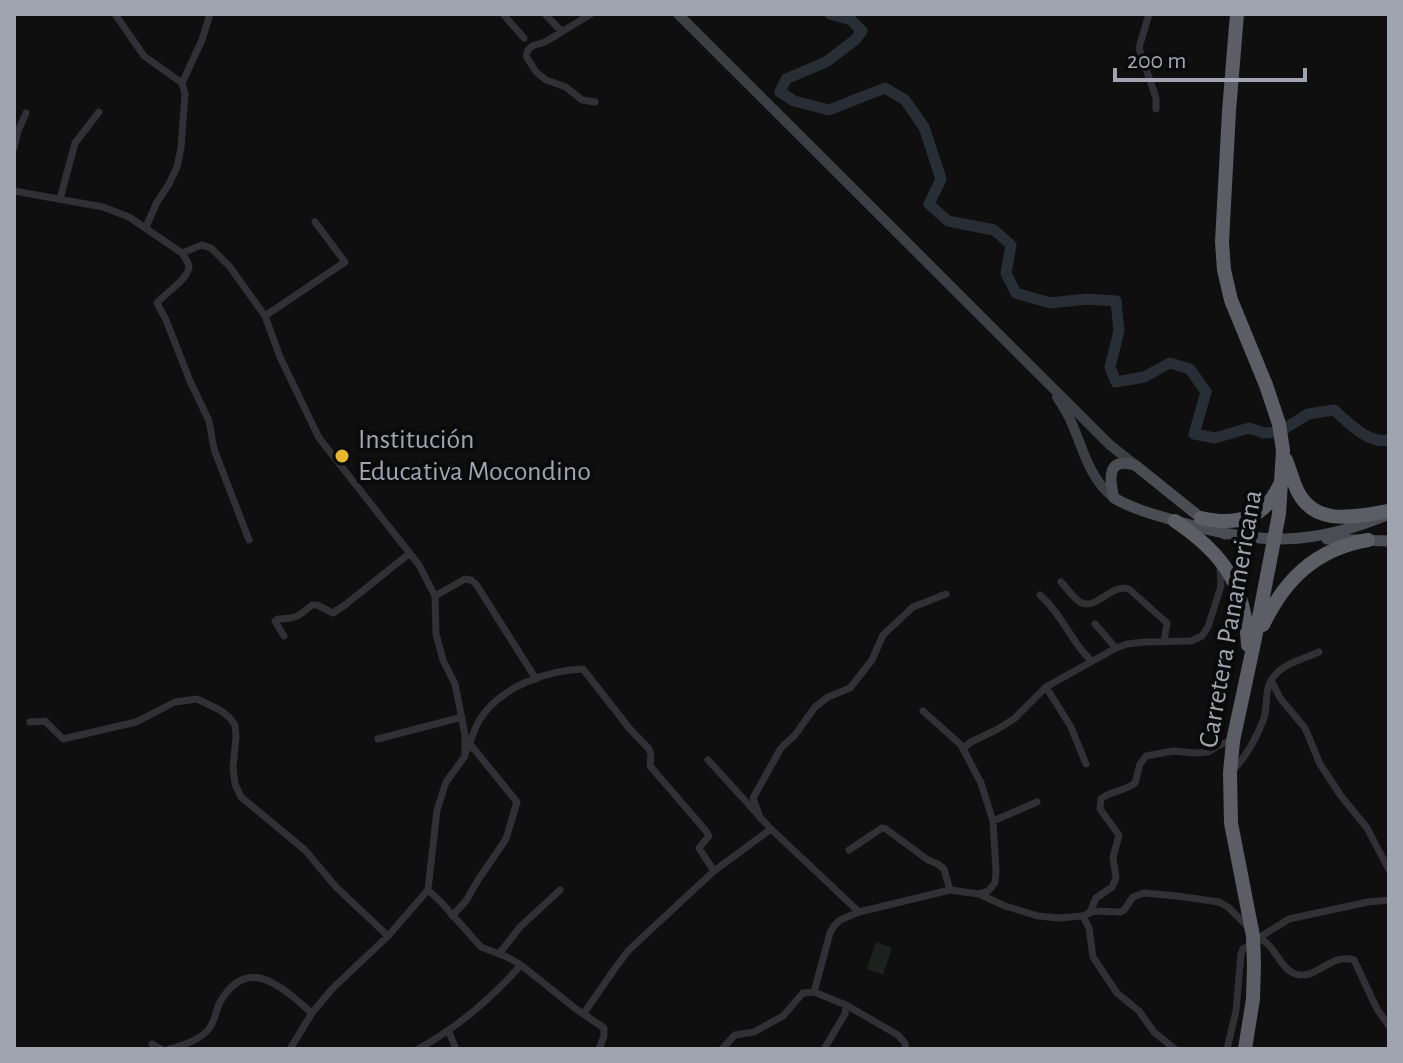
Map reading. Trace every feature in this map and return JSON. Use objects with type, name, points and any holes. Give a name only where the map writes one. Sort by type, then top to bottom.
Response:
[{"type":"highway","name":"Carretera Panamericana","points":[[1237,14],[1222,242],[1224,270],[1231,300],[1266,385],[1283,445],[1279,514],[1233,741],[1230,773],[1231,823],[1254,937],[1253,999],[1245,1049]]},
{"type":"highway","points":[[1283,445],[1298,491],[1312,510],[1325,515],[1354,518],[1389,513]]},
{"type":"highway","points":[[1201,518],[1232,522],[1247,518],[1272,499],[1282,476]]},
{"type":"highway","points":[[1175,521],[1199,537],[1220,559],[1227,584],[1242,602],[1247,623],[1248,669]]},
{"type":"highway","points":[[1254,643],[1273,604],[1300,571],[1337,548],[1368,540]]},
{"type":"main road","points":[[678,14],[1110,445],[1225,534]]},
{"type":"main road","points":[[1050,385],[1071,421],[1095,478],[1105,491],[1128,506],[1225,534],[1289,540],[1389,541]]},
{"type":"main road","points":[[1114,498],[1110,478],[1112,470],[1119,464],[1135,465]]},
{"type":"main road","points":[[1310,538],[1365,524],[1389,513]]},
{"type":"street","points":[[115,14],[144,56],[182,83],[185,94],[177,167],[146,227]]},
{"type":"street","points":[[182,83],[210,14]]},
{"type":"street","points":[[503,14],[524,38]]},
{"type":"street","points":[[545,14],[562,32]]},
{"type":"street","points":[[1149,14],[1139,48],[1156,98],[1156,109]]},
{"type":"street","points":[[588,15],[526,52],[536,72],[546,80],[566,87],[582,100],[595,102]]},
{"type":"street","points":[[60,199],[75,143],[99,112]]},
{"type":"street","points":[[14,148],[26,113]]},
{"type":"street","points":[[14,191],[103,207],[129,217],[182,253],[188,262],[188,271],[157,303],[209,421],[214,449],[249,540]]},
{"type":"street","points":[[265,316],[345,262],[315,222]]},
{"type":"street","points":[[182,253],[202,245],[211,248],[230,267],[265,316],[280,357],[319,438],[419,565],[435,596],[436,634],[443,660],[455,684],[465,756]]},
{"type":"street","points":[[284,636],[275,621],[278,619],[297,618],[312,605],[333,613],[410,553]]},
{"type":"street","points":[[435,596],[465,579],[476,584],[536,679]]},
{"type":"street","points":[[1061,582],[1084,605],[1124,586],[1167,623],[1164,641]]},
{"type":"street","points":[[964,748],[1014,719],[1046,687],[1116,648],[1127,644],[1191,641],[1202,636],[1227,584]]},
{"type":"street","points":[[760,818],[753,798],[781,748],[795,735],[815,707],[828,697],[850,688],[872,660],[883,635],[913,607],[946,594]]},
{"type":"street","points":[[1040,595],[1091,661]]},
{"type":"street","points":[[1095,624],[1116,648]]},
{"type":"street","points":[[1230,773],[1242,761],[1264,716],[1266,689],[1271,680],[1279,671],[1319,652]]},
{"type":"street","points":[[290,1049],[312,1013],[332,989],[388,936],[428,890],[437,810],[446,782],[465,756],[478,721],[500,696],[516,686],[583,669],[649,749],[650,766],[706,831],[709,836],[699,848],[714,871]]},
{"type":"street","points":[[1271,680],[1280,698],[1305,728],[1320,764],[1367,828],[1389,870]]},
{"type":"street","points":[[1046,687],[1071,727],[1086,764]]},
{"type":"street","points":[[30,722],[45,721],[63,739],[136,722],[175,702],[197,699],[220,710],[235,725],[233,768],[241,797],[305,850],[336,887],[388,936]]},
{"type":"street","points":[[923,711],[964,748],[981,783],[993,821],[995,883],[988,891],[979,894]]},
{"type":"street","points":[[378,739],[462,717]]},
{"type":"street","points":[[1175,1049],[1117,993],[1093,957],[1087,914],[1096,898],[1112,887],[1116,878],[1113,857],[1119,835],[1100,809],[1101,799],[1135,783],[1140,764],[1146,756],[1173,751],[1208,752],[1233,741]]},
{"type":"street","points":[[452,916],[466,901],[506,839],[517,802],[470,744]]},
{"type":"street","points":[[708,760],[760,818],[859,912]]},
{"type":"street","points":[[993,821],[1037,802]]},
{"type":"street","points":[[849,850],[882,828],[886,829],[944,869],[950,890]]},
{"type":"street","points":[[584,1013],[628,951],[714,871],[771,829]]},
{"type":"street","points":[[428,890],[481,947],[521,965],[604,1028],[599,1049]]},
{"type":"street","points":[[499,954],[520,927],[560,890]]},
{"type":"street","points":[[814,992],[830,933],[840,920],[859,912],[950,890],[979,894],[1005,906],[1038,916],[1058,918],[1120,912],[1133,897],[1144,893],[1219,902],[1228,907],[1254,937],[1271,947],[1287,969],[1295,974],[1303,976],[1336,960],[1354,960],[1377,1009],[1389,1026]]},
{"type":"street","points":[[1227,1049],[1236,1011],[1241,954],[1254,937],[1289,919],[1389,900]]},
{"type":"street","points":[[418,1049],[449,1032],[501,988],[521,965]]},
{"type":"street","points":[[169,1049],[189,1043],[206,1032],[215,1021],[218,1006],[227,992],[235,983],[249,976],[264,978],[312,1013]]},
{"type":"street","points":[[722,1049],[735,1035],[754,1032],[783,1016],[803,993],[814,992],[846,1005],[898,1035],[904,1047]]},
{"type":"street","points":[[824,1049],[845,1014],[846,1005]]},
{"type":"street","points":[[449,1032],[456,1049]]},
{"type":"street","points":[[152,1044],[161,1049]]},
{"type":"shaded area","points":[[876,942],[892,948],[883,975],[867,969]]},
{"type":"waterway","points":[[830,14],[851,20],[862,31],[826,62],[786,79],[780,92],[794,101],[829,110],[885,88],[905,100],[924,127],[941,179],[929,204],[948,221],[994,230],[1011,245],[1006,273],[1016,293],[1050,303],[1087,299],[1116,301],[1119,331],[1110,367],[1116,382],[1144,377],[1170,363],[1190,369],[1206,392],[1194,434],[1215,438],[1249,428],[1264,433],[1279,432],[1308,414],[1334,410],[1366,436],[1389,440]]},
{"type":"place","name":"Institución Educativa Mocondino","points":[[342,456]]}]
